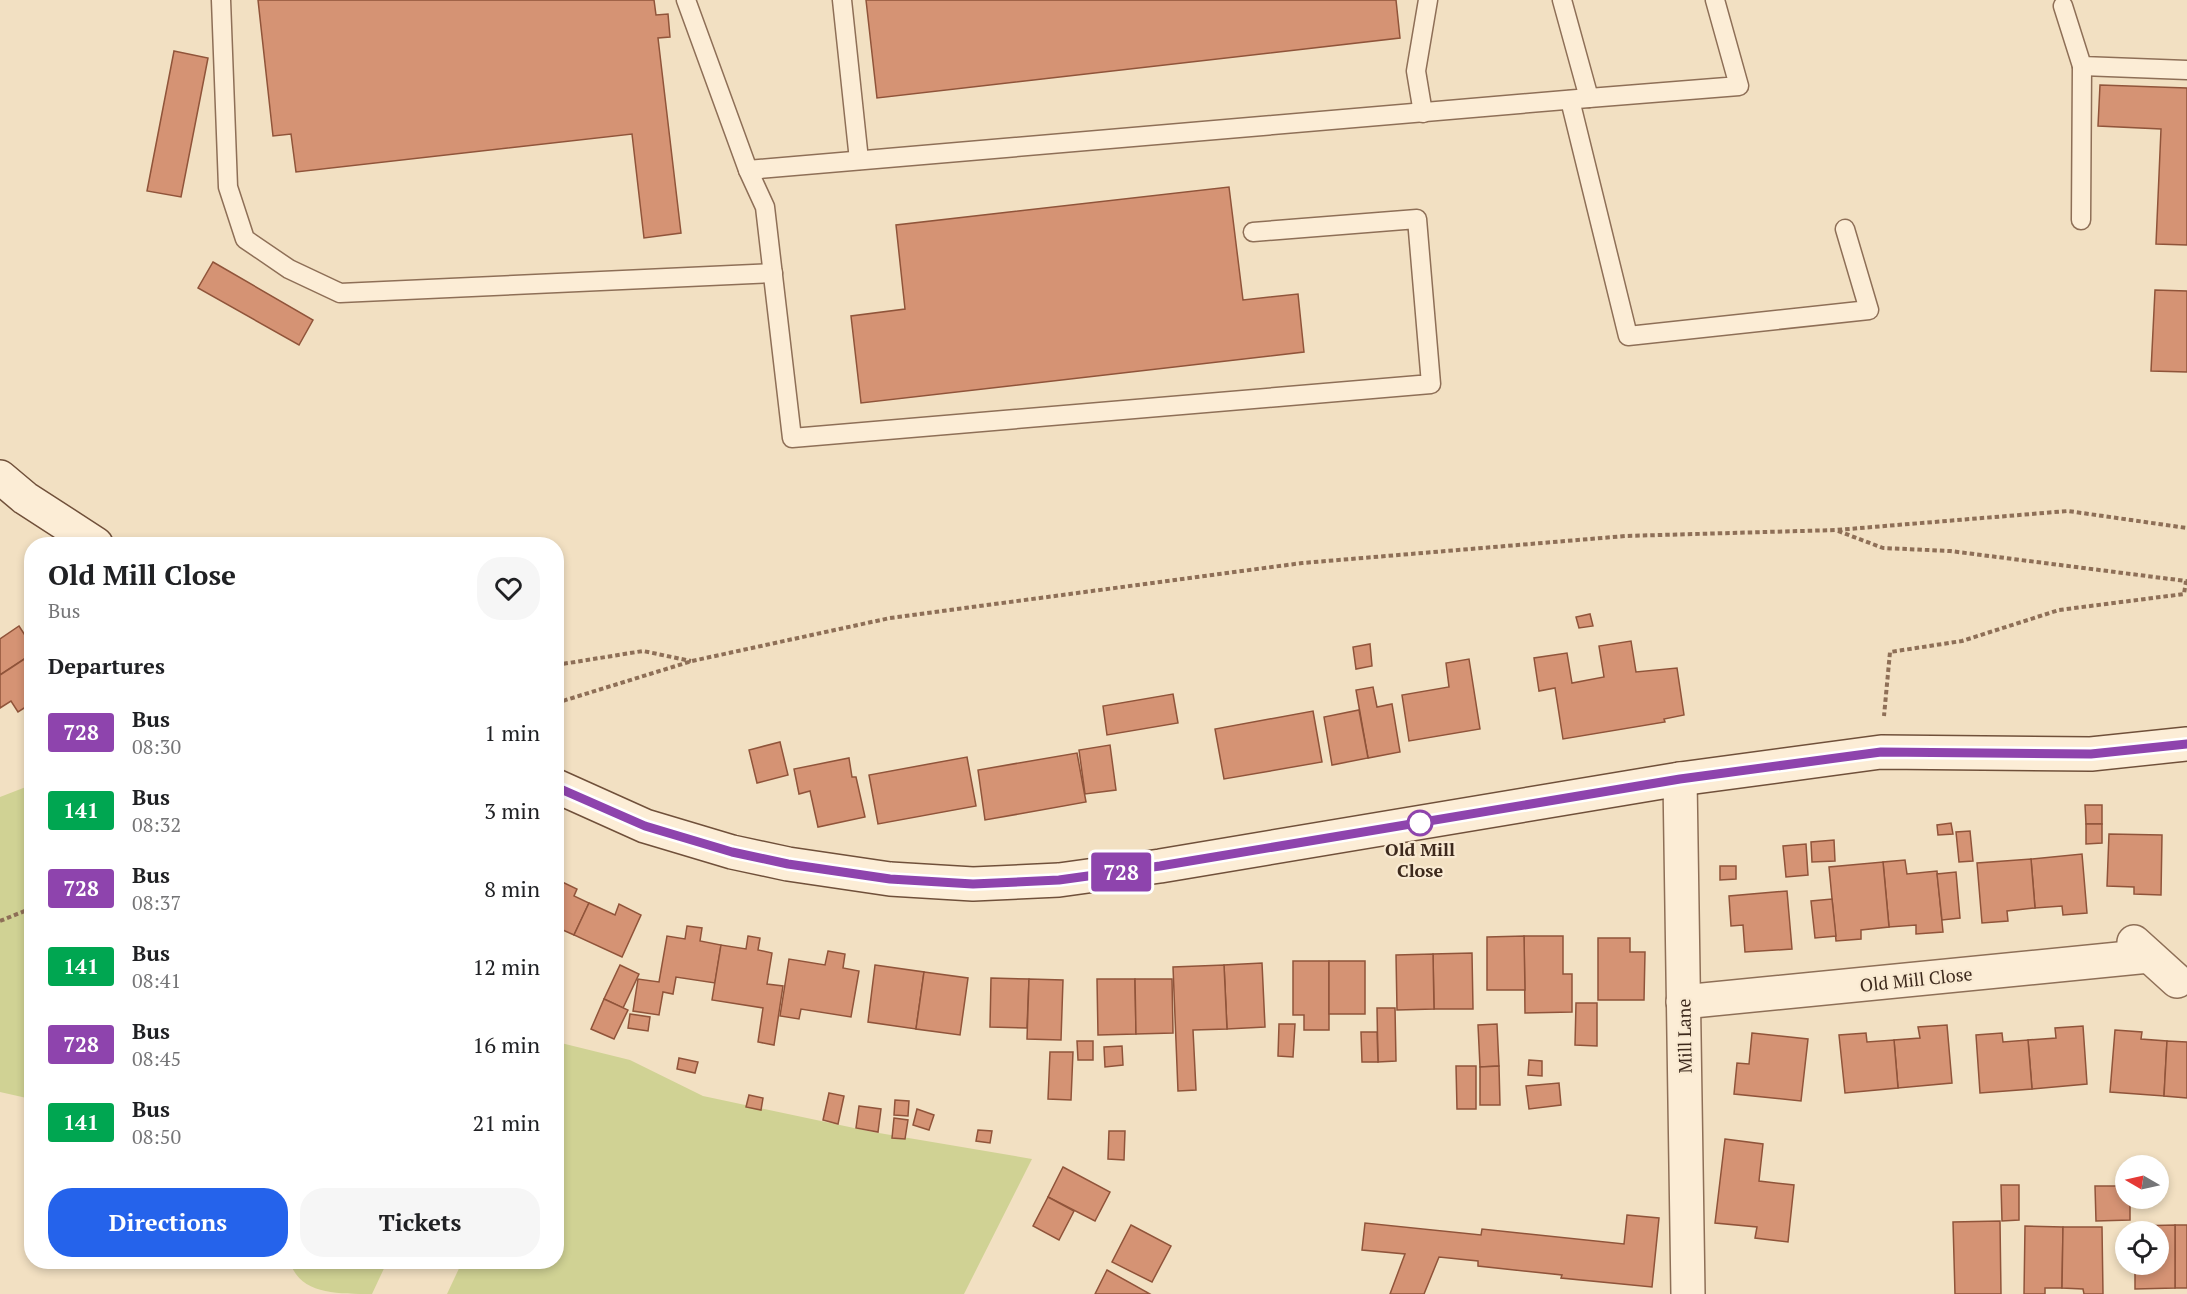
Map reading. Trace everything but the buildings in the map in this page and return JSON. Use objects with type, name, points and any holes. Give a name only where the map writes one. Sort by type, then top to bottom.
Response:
[{"type":"main road","points":[[0,477],[25,498],[85,537]]},
{"type":"main road","points":[[564,790],[645,826],[732,852],[788,864],[890,879],[973,884],[1059,880],[1160,866],[1680,779],[1881,752],[2091,754],[2187,744]]},
{"type":"main road","name":"Mill Lane","points":[[1680,779],[1688,1294]]},
{"type":"main road","name":"Old Mill Close","points":[[1683,1002],[2138,946],[2177,981]]},
{"type":"lane","points":[[221,0],[228,187],[245,239],[289,269],[340,293],[773,273]]},
{"type":"lane","points":[[686,0],[748,170],[765,207],[792,438],[1431,384],[1417,219],[1253,232]]},
{"type":"lane","points":[[842,0],[859,160]]},
{"type":"lane","points":[[1423,112],[1416,71],[1428,0]]},
{"type":"lane","points":[[1562,0],[1589,98]]},
{"type":"lane","points":[[748,170],[1739,86],[1715,0]]},
{"type":"lane","points":[[2063,6],[2082,66],[2081,220]]},
{"type":"lane","points":[[2082,66],[2187,70]]},
{"type":"lane","points":[[1570,100],[1628,336],[1869,310],[1845,229]]},
{"type":"path","points":[[564,701],[692,662],[890,618],[1302,563],[1625,536],[1836,530],[2067,511],[2187,528]]},
{"type":"path","points":[[1836,530],[1883,548],[1950,551],[2186,581],[2184,594],[2059,610],[1962,641],[1890,652],[1881,752]]},
{"type":"path","points":[[564,664],[643,651],[692,662]]},
{"type":"path","points":[[0,921],[24,911]]},
{"type":"green space","points":[[24,788],[24,1097],[0,1092],[0,797]]},
{"type":"green space","points":[[564,1044],[630,1060],[703,1096],[873,1132],[1032,1159],[964,1294],[447,1294],[459,1269],[564,1269]]},
{"type":"green space","points":[[293,1269],[384,1269],[372,1294],[345,1294],[321,1290],[311,1286]]},
{"type":"bus line","name":"728","points":[[564,791],[645,826],[732,852],[788,864],[890,879],[973,884],[1085,877],[1680,779],[1881,752],[2091,754],[2187,744]]},
{"type":"place","name":"Old Mill Close","points":[[1420,823]]}]
